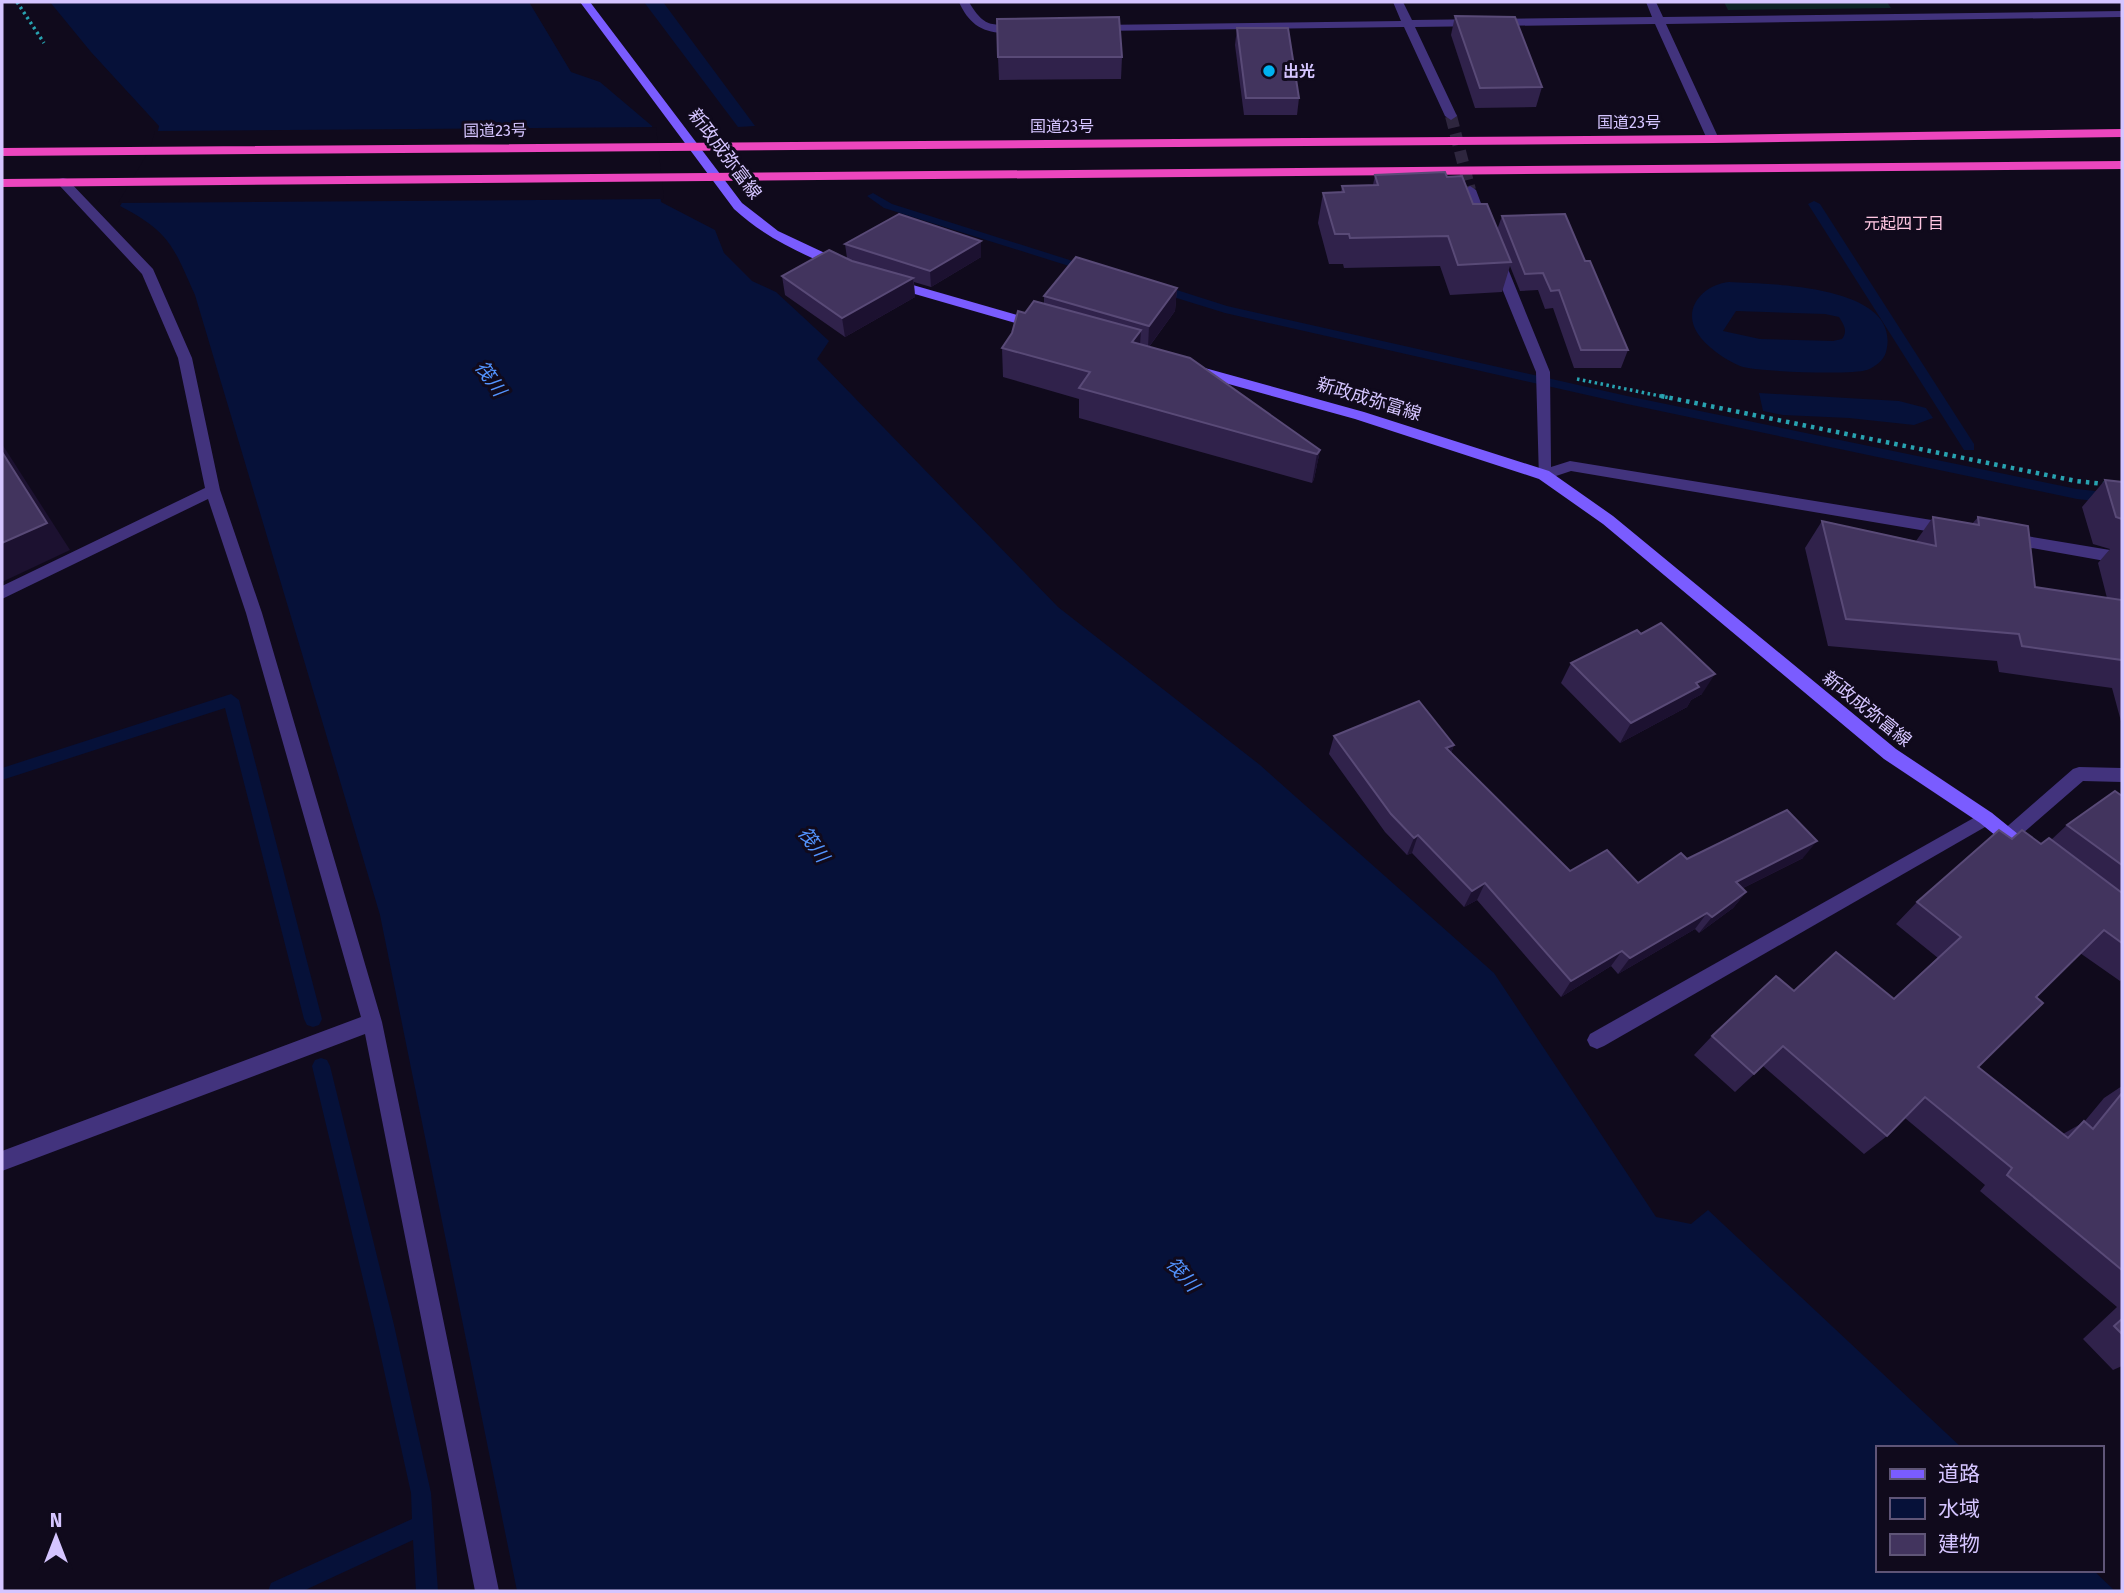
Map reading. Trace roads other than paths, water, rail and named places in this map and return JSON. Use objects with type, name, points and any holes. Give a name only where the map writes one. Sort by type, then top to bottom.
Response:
[{"type":"highway","name":"国道23号","points":[[2,152],[1713,139],[2122,133]]},
{"type":"highway","points":[[2,183],[692,175],[2122,165]]},
{"type":"main road","name":"新政成弥富線","points":[[585,2],[738,206],[758,226],[783,241],[866,276],[1056,331]]},
{"type":"main road","name":"新政成弥富線","points":[[1175,364],[1359,415],[1544,475],[1608,520],[1890,754],[1986,818],[2039,859]]},
{"type":"street","points":[[964,2],[972,18],[989,30],[1030,29]]},
{"type":"street","points":[[1398,2],[1451,116]]},
{"type":"street","points":[[1651,2],[1713,139]]},
{"type":"street","points":[[1084,29],[2122,14]]},
{"type":"street","points":[[63,182],[148,272],[185,358],[213,490],[254,613],[372,1022],[487,1591]]},
{"type":"street","points":[[1469,190],[1543,372],[1544,475],[1570,466],[1970,532]]},
{"type":"street","points":[[2,593],[213,490]]},
{"type":"street","points":[[1998,537],[2122,558]]},
{"type":"street","points":[[2008,836],[2079,774],[2122,775]]},
{"type":"street","points":[[1597,1040],[1986,818]]},
{"type":"street","points":[[2,1161],[372,1022]]},
{"type":"water","name":"筏川","points":[[50,2],[529,2],[571,72],[600,82],[652,126],[661,202],[715,230],[724,253],[752,281],[776,292],[829,341],[817,359],[1058,607],[1260,765],[1494,973],[1656,1217],[1691,1224],[1708,1210],[1960,1446],[1876,1446],[1876,1572],[2095,1572],[2115,1591],[517,1591],[380,915],[195,295],[168,242],[150,224],[120,206],[154,150],[159,126],[91,52]]},
{"type":"water","points":[[644,2],[663,2],[755,126],[738,127]]},
{"type":"water","points":[[1729,282],[1800,287],[1854,300],[1874,313],[1886,330],[1885,355],[1873,367],[1858,372],[1783,371],[1740,366],[1705,342],[1692,319],[1696,301],[1710,288]],"holes":[[[1736,311],[1825,314],[1839,317],[1845,331],[1842,339],[1760,339],[1723,331]]]},
{"type":"water","points":[[1759,393],[1899,401],[1926,408],[1933,418],[1914,425],[1783,415],[1763,411]]},
{"type":"waterway","points":[[873,196],[888,206],[1089,268]]},
{"type":"waterway","points":[[1814,204],[1969,447]]},
{"type":"waterway","points":[[1158,288],[1225,309],[1627,400],[2077,494],[2122,499]]},
{"type":"waterway","points":[[2,774],[231,700],[313,1019]]},
{"type":"waterway","points":[[321,1066],[384,1325],[421,1493],[427,1591]]},
{"type":"waterway","points":[[279,1591],[422,1525]]},
{"type":"tunnel","points":[[1451,116],[1470,190]]},
{"type":"place","name":"出光","points":[[1269,71]]},
{"type":"district","name":"元起四丁目","points":[[1904,223]]}]
